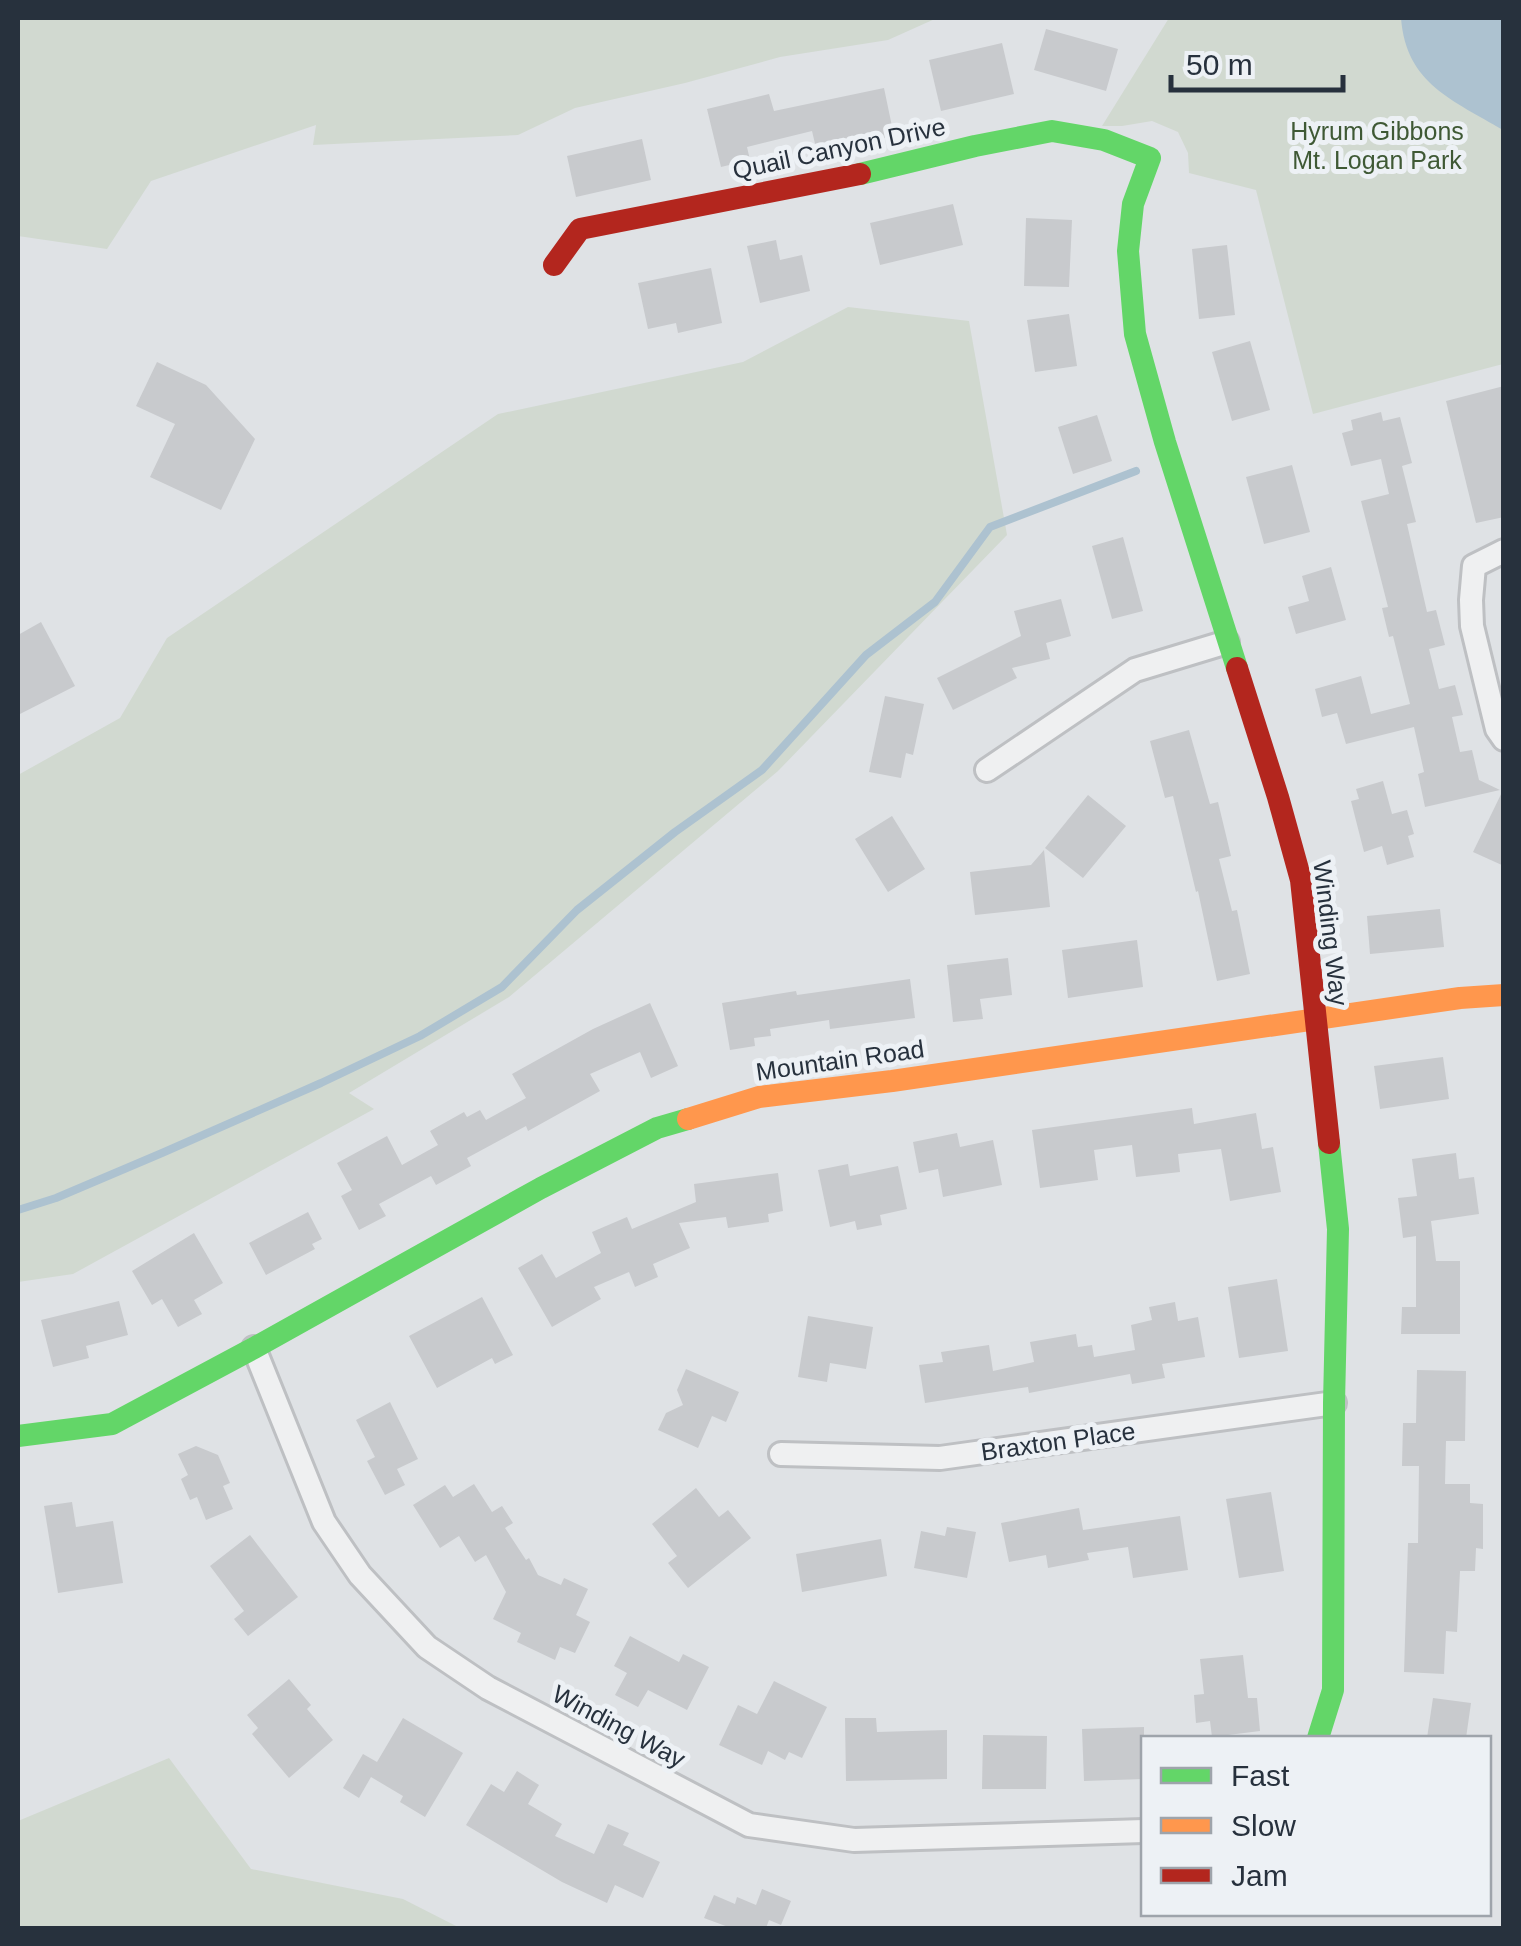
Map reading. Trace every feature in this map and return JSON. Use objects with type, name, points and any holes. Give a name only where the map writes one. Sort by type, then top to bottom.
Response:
[{"type":"street","name":"Quail Canyon Drive","points":[[554,265],[580,229],[842,178],[1052,130],[1104,140],[1150,158]]},
{"type":"street","name":"Winding Way","points":[[1150,158],[1134,204],[1128,251],[1134,334],[1301,880],[1338,1229],[1333,1690],[1319,1736]]},
{"type":"street","points":[[1504,550],[1474,566],[1471,600],[1472,626],[1498,729],[1504,739]]},
{"type":"street","points":[[986,770],[1135,670],[1228,642]]},
{"type":"street","name":"Mountain Road","points":[[18,1436],[112,1424],[657,1128],[759,1098],[1460,998],[1504,995]]},
{"type":"street","name":"Winding Way","points":[[254,1348],[324,1522],[360,1574],[428,1646],[488,1688],[749,1825],[854,1840],[1141,1832]]},
{"type":"street","name":"Braxton Place","points":[[781,1454],[940,1458],[1334,1402]]},
{"type":"green space","points":[[18,18],[937,18],[888,40],[780,57],[575,108],[518,135],[313,145],[316,125],[151,181],[107,249],[18,236]]},
{"type":"green space","name":"Hyrum Gibbons Mt. Logan Park","points":[[1169,18],[1503,18],[1503,364],[1313,414],[1256,190],[1189,173],[1188,153],[1178,132],[1152,121],[1102,126]]},
{"type":"green space","points":[[848,307],[969,321],[1007,535],[778,771],[509,997],[349,1093],[374,1109],[73,1274],[18,1282],[18,775],[120,718],[167,638],[498,414],[743,362]]},
{"type":"green space","points":[[169,1758],[251,1869],[403,1899],[460,1928],[18,1928],[18,1821]]},
{"type":"water","points":[[1401,18],[1503,18],[1503,130],[1450,99],[1422,75],[1405,41]]},
{"type":"building","points":[[1046,29],[1118,49],[1106,91],[1034,70]]},
{"type":"building","points":[[1002,43],[1014,94],[941,111],[929,60]]},
{"type":"building","points":[[884,88],[894,136],[817,152],[812,131],[747,147],[750,160],[721,167],[707,109],[769,94],[774,111]]},
{"type":"building","points":[[642,139],[651,180],[576,197],[567,156]]},
{"type":"building","points":[[953,204],[963,245],[880,265],[870,223]]},
{"type":"building","points":[[1026,218],[1072,220],[1069,287],[1024,286]]},
{"type":"building","points":[[776,240],[780,260],[802,255],[810,291],[760,303],[747,246]]},
{"type":"building","points":[[1227,245],[1235,315],[1199,319],[1192,249]]},
{"type":"building","points":[[711,268],[722,323],[678,333],[676,323],[648,329],[638,283]]},
{"type":"building","points":[[1069,314],[1077,366],[1035,372],[1027,320]]},
{"type":"building","points":[[1250,341],[1270,410],[1232,421],[1212,352]]},
{"type":"building","points":[[157,362],[206,385],[255,439],[221,510],[150,477],[175,424],[136,406]]},
{"type":"building","points":[[1504,386],[1504,517],[1476,523],[1446,401]]},
{"type":"building","points":[[1381,412],[1383,421],[1400,417],[1412,463],[1402,466],[1416,522],[1407,524],[1427,612],[1436,610],[1445,645],[1429,649],[1439,689],[1455,685],[1463,715],[1452,717],[1460,752],[1472,750],[1479,780],[1500,790],[1425,807],[1418,774],[1424,772],[1414,727],[1346,744],[1337,713],[1322,717],[1315,689],[1361,676],[1371,714],[1410,704],[1382,608],[1388,607],[1361,501],[1389,494],[1381,459],[1351,466],[1342,433],[1353,430],[1351,420]]},
{"type":"building","points":[[1097,415],[1112,461],[1073,474],[1058,427]]},
{"type":"building","points":[[1292,465],[1310,532],[1264,544],[1246,477]]},
{"type":"building","points":[[1123,537],[1143,611],[1112,619],[1092,546]]},
{"type":"building","points":[[1331,567],[1346,620],[1296,634],[1288,607],[1309,601],[1302,576]]},
{"type":"building","points":[[1061,599],[1071,636],[1046,643],[1050,659],[1012,668],[1017,678],[953,710],[937,678],[1021,636],[1014,611]]},
{"type":"building","points":[[41,622],[75,686],[18,715],[18,635]]},
{"type":"building","points":[[885,696],[924,704],[913,755],[906,753],[901,778],[869,772]]},
{"type":"building","points":[[1189,730],[1210,804],[1218,802],[1231,856],[1219,859],[1232,911],[1237,910],[1250,974],[1217,981],[1173,796],[1165,798],[1150,741]]},
{"type":"building","points":[[1383,781],[1392,814],[1407,810],[1414,834],[1408,836],[1414,857],[1387,865],[1382,846],[1364,852],[1351,801],[1359,799],[1356,789]]},
{"type":"building","points":[[1504,788],[1504,866],[1473,852]]},
{"type":"building","points":[[1088,795],[1126,826],[1083,878],[1045,848]]},
{"type":"building","points":[[892,816],[925,869],[888,892],[855,839]]},
{"type":"building","points":[[1044,850],[1050,907],[975,915],[970,872],[1031,865]]},
{"type":"building","points":[[1440,909],[1444,947],[1370,954],[1367,916]]},
{"type":"building","points":[[1137,940],[1143,987],[1068,998],[1062,950]]},
{"type":"building","points":[[1008,958],[1012,995],[980,999],[983,1019],[953,1022],[947,965]]},
{"type":"building","points":[[910,979],[915,1018],[830,1029],[829,1020],[770,1029],[771,1036],[754,1038],[755,1046],[730,1050],[722,1003]]},
{"type":"building","points":[[650,1003],[678,1066],[651,1078],[640,1052],[590,1074],[600,1091],[528,1131],[526,1126],[467,1158],[471,1166],[436,1185],[431,1176],[379,1204],[386,1216],[359,1230],[341,1196],[352,1190],[337,1163],[387,1136],[402,1165],[438,1145],[430,1131],[464,1112],[467,1117],[480,1110],[486,1120],[526,1098],[512,1074]]},
{"type":"building","points":[[1443,1057],[1449,1099],[1380,1109],[1374,1066]]},
{"type":"building","points":[[1192,1108],[1194,1124],[1256,1113],[1262,1149],[1273,1147],[1281,1192],[1230,1201],[1221,1149],[1178,1154],[1180,1172],[1136,1177],[1132,1145],[1094,1150],[1098,1180],[1040,1188],[1032,1130]]},
{"type":"building","points":[[957,1133],[960,1147],[993,1140],[1002,1185],[943,1197],[938,1169],[919,1173],[913,1142]]},
{"type":"building","points":[[1456,1153],[1459,1179],[1474,1177],[1479,1214],[1431,1221],[1436,1261],[1460,1261],[1460,1334],[1401,1334],[1402,1307],[1416,1307],[1416,1236],[1403,1238],[1398,1198],[1417,1196],[1412,1159]]},
{"type":"building","points":[[848,1164],[850,1176],[898,1166],[907,1209],[880,1215],[882,1225],[857,1230],[855,1221],[830,1227],[818,1170]]},
{"type":"building","points":[[778,1173],[783,1211],[768,1214],[769,1222],[728,1228],[726,1217],[679,1223],[690,1248],[653,1264],[658,1277],[635,1287],[629,1272],[594,1287],[601,1299],[552,1327],[518,1268],[542,1254],[556,1278],[601,1253],[592,1232],[627,1217],[632,1229],[696,1202],[694,1184]]},
{"type":"building","points":[[308,1212],[322,1239],[312,1244],[315,1249],[266,1275],[249,1243]]},
{"type":"building","points":[[194,1233],[223,1283],[194,1300],[202,1314],[178,1327],[162,1299],[152,1305],[132,1271]]},
{"type":"building","points":[[1277,1279],[1288,1351],[1239,1358],[1228,1287]]},
{"type":"building","points":[[482,1297],[513,1355],[495,1364],[492,1358],[437,1388],[409,1336]]},
{"type":"building","points":[[119,1301],[128,1335],[86,1346],[89,1358],[53,1367],[41,1320]]},
{"type":"building","points":[[1175,1302],[1178,1321],[1198,1317],[1205,1357],[1162,1364],[1165,1378],[1132,1384],[1130,1374],[1029,1393],[1028,1387],[925,1403],[919,1365],[943,1362],[941,1352],[989,1345],[993,1371],[1034,1362],[1030,1342],[1076,1334],[1078,1347],[1092,1345],[1094,1357],[1135,1350],[1131,1325],[1152,1320],[1149,1307]]},
{"type":"building","points":[[808,1316],[873,1327],[866,1369],[830,1363],[827,1382],[798,1377]]},
{"type":"building","points":[[686,1369],[739,1392],[726,1422],[712,1416],[698,1448],[658,1430],[666,1413],[683,1405],[677,1390]]},
{"type":"building","points":[[1417,1370],[1466,1371],[1465,1441],[1446,1441],[1445,1484],[1470,1484],[1470,1503],[1483,1504],[1483,1549],[1476,1548],[1475,1571],[1460,1571],[1457,1632],[1446,1631],[1444,1674],[1404,1672],[1408,1543],[1418,1543],[1419,1466],[1402,1466],[1403,1423],[1416,1423]]},
{"type":"building","points":[[390,1402],[418,1459],[397,1469],[405,1485],[385,1495],[367,1461],[375,1457],[356,1420]]},
{"type":"building","points":[[196,1446],[218,1455],[230,1483],[223,1486],[233,1509],[206,1520],[197,1497],[190,1500],[181,1479],[188,1475],[178,1454]]},
{"type":"building","points":[[474,1484],[492,1512],[502,1506],[513,1523],[505,1528],[538,1575],[561,1585],[564,1578],[588,1589],[576,1615],[590,1622],[575,1653],[560,1647],[555,1660],[517,1642],[521,1633],[493,1619],[506,1592],[486,1555],[475,1562],[459,1536],[440,1548],[413,1505],[445,1485],[453,1497]]},
{"type":"building","points":[[696,1488],[719,1517],[728,1510],[751,1538],[688,1588],[668,1563],[677,1556],[652,1524]]},
{"type":"building","points":[[1271,1492],[1284,1571],[1239,1578],[1226,1499]]},
{"type":"building","points":[[72,1502],[76,1527],[113,1521],[123,1583],[58,1593],[44,1506]]},
{"type":"building","points":[[1079,1508],[1083,1530],[1180,1516],[1188,1570],[1133,1578],[1128,1547],[1087,1553],[1089,1560],[1048,1568],[1046,1555],[1009,1562],[1001,1523]]},
{"type":"building","points":[[947,1527],[976,1532],[967,1578],[914,1568],[921,1531],[945,1536]]},
{"type":"building","points":[[250,1535],[298,1597],[248,1636],[234,1619],[244,1611],[210,1566]]},
{"type":"building","points":[[881,1539],[887,1576],[802,1592],[796,1554]]},
{"type":"building","points":[[630,1636],[679,1662],[683,1654],[709,1667],[687,1710],[648,1690],[638,1707],[615,1695],[627,1673],[614,1666]]},
{"type":"building","points":[[1243,1655],[1248,1698],[1257,1698],[1260,1731],[1212,1736],[1210,1721],[1196,1723],[1194,1695],[1204,1694],[1200,1659]]},
{"type":"building","points":[[289,1679],[333,1740],[289,1778],[252,1734],[258,1728],[247,1715]]},
{"type":"building","points":[[774,1681],[827,1707],[802,1758],[789,1752],[785,1760],[768,1751],[762,1765],[719,1745],[738,1705],[757,1714]]},
{"type":"building","points":[[1433,1698],[1471,1703],[1466,1736],[1427,1736]]},
{"type":"building","points":[[403,1718],[463,1753],[425,1817],[400,1802],[403,1796],[371,1777],[359,1798],[343,1788],[363,1754],[377,1762]]},
{"type":"building","points":[[845,1718],[876,1718],[877,1732],[947,1730],[947,1779],[846,1781]]},
{"type":"building","points":[[1144,1727],[1141,1779],[1084,1781],[1082,1729]]},
{"type":"building","points":[[983,1735],[1047,1736],[1046,1789],[982,1789]]},
{"type":"building","points":[[517,1771],[539,1785],[528,1804],[562,1824],[555,1836],[594,1854],[608,1824],[629,1833],[623,1845],[660,1862],[643,1898],[615,1885],[607,1903],[562,1882],[466,1825],[491,1784],[504,1792]]},
{"type":"building","points":[[762,1889],[791,1901],[781,1925],[769,1920],[766,1928],[731,1928],[704,1918],[714,1895],[735,1904],[737,1897],[756,1905]]},
{"type":"waterway","points":[[18,1210],[56,1198],[321,1083],[420,1036],[502,987],[577,910],[675,832],[762,770],[866,655],[935,602],[990,527],[1136,471]]},
{"type":"traffic: fast","points":[[860,174],[1052,131],[1104,140],[1150,158],[1133,204],[1128,251],[1135,334],[1237,668]]},
{"type":"traffic: fast","points":[[18,1436],[112,1424],[541,1188],[657,1128],[688,1119]]},
{"type":"traffic: fast","points":[[1319,1736],[1333,1690],[1338,1229],[1329,1143]]},
{"type":"traffic: slow","points":[[688,1119],[759,1097],[1504,995]]},
{"type":"traffic: jam","points":[[554,265],[580,229],[860,174]]},
{"type":"traffic: jam","points":[[1237,668],[1301,880],[1329,1143]]}]
